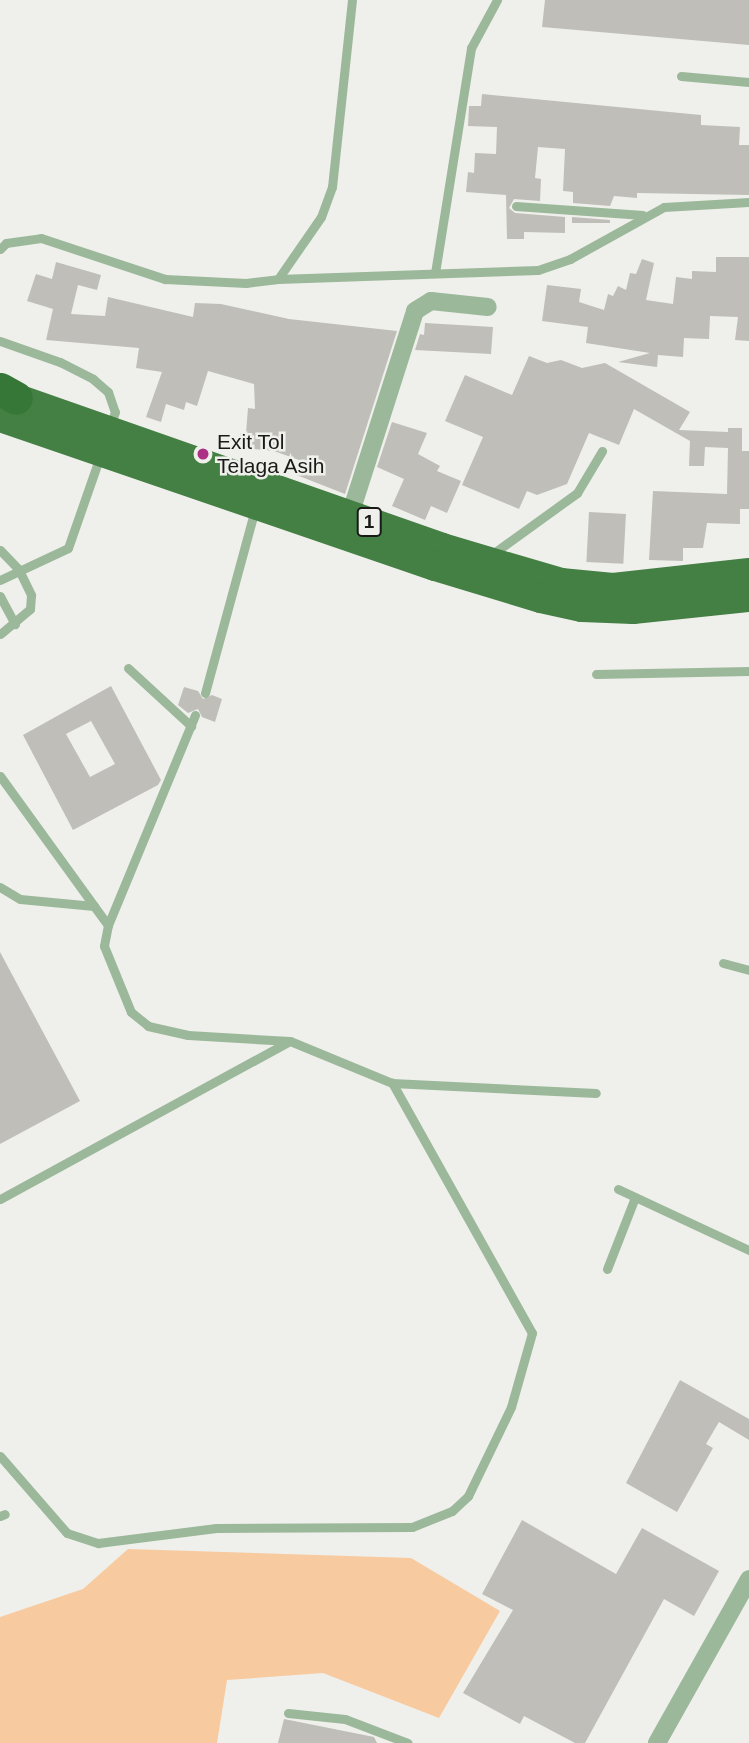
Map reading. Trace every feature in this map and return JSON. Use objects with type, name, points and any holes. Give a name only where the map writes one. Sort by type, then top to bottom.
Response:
[{"type":"highway","name":"1","points":[[4,399],[256,505],[435,566],[582,607],[682,606],[749,597]]},
{"type":"highway","name":"1","points":[[105,441],[350,515],[561,583],[613,588],[749,573]]},
{"type":"street","points":[[350,515],[415,311],[431,300],[488,307]]},
{"type":"street","points":[[657,1743],[749,1579]]},
{"type":"lane","points":[[278,279],[321,217],[332,187],[352,0]]},
{"type":"lane","points":[[435,273],[471,48],[497,0]]},
{"type":"lane","points":[[681,76],[749,82]]},
{"type":"lane","points":[[0,249],[6,243],[41,238],[165,279],[246,283],[278,279],[552,267],[643,215],[678,204],[749,202]]},
{"type":"lane","points":[[516,206],[643,215]]},
{"type":"lane","points":[[0,341],[60,362],[93,379],[108,393],[115,412],[68,548],[0,580]]},
{"type":"lane","points":[[485,559],[577,493],[602,451]]},
{"type":"lane","points":[[205,693],[256,505]]},
{"type":"lane","points":[[0,550],[19,570],[31,595],[30,609],[0,634]]},
{"type":"lane","points":[[0,596],[15,624]]},
{"type":"lane","points":[[128,668],[191,726]]},
{"type":"lane","points":[[596,674],[749,671]]},
{"type":"lane","points":[[195,715],[108,925],[104,946],[109,964],[131,1012],[148,1026],[188,1035],[290,1041],[392,1083],[596,1093]]},
{"type":"lane","points":[[0,776],[108,925]]},
{"type":"lane","points":[[0,887],[20,899],[94,906]]},
{"type":"lane","points":[[723,963],[749,970]]},
{"type":"lane","points":[[0,1199],[290,1041]]},
{"type":"lane","points":[[0,1456],[67,1533],[98,1543],[216,1528],[412,1527],[452,1511],[468,1496],[511,1407],[532,1333],[392,1083]]},
{"type":"lane","points":[[618,1189],[749,1250]]},
{"type":"lane","points":[[607,1269],[635,1197]]},
{"type":"lane","points":[[288,1713],[345,1719],[408,1743]]},
{"type":"shaded area","points":[[128,1549],[411,1558],[500,1611],[439,1718],[323,1673],[227,1680],[217,1743],[0,1743],[0,1617],[83,1589]]},
{"type":"building","points":[[545,0],[749,0],[749,45],[542,27]]},
{"type":"building","points":[[482,94],[701,115],[701,125],[740,127],[739,145],[749,145],[749,195],[637,193],[637,198],[614,196],[610,206],[573,203],[573,192],[563,191],[565,149],[538,147],[535,178],[541,179],[540,201],[514,199],[509,208],[515,213],[565,217],[565,233],[524,232],[524,239],[507,239],[506,195],[466,192],[468,172],[474,173],[475,153],[496,154],[497,127],[468,126],[469,106],[481,106]]},
{"type":"building","points":[[572,217],[610,220],[610,223],[572,223]]},
{"type":"building","points":[[716,257],[749,257],[749,341],[735,340],[738,317],[710,316],[709,339],[684,338],[683,357],[658,355],[657,367],[618,362],[650,353],[586,343],[588,327],[542,321],[547,285],[581,289],[579,302],[604,310],[608,294],[613,296],[618,286],[626,290],[630,273],[636,274],[642,259],[654,263],[646,300],[673,304],[676,277],[692,279],[692,271],[716,272]]},
{"type":"building","points":[[56,262],[101,275],[97,290],[78,285],[71,314],[105,316],[108,297],[193,317],[195,303],[221,304],[289,319],[397,331],[345,494],[294,474],[299,460],[274,451],[236,447],[241,432],[246,433],[248,408],[255,409],[254,384],[208,371],[197,406],[186,402],[184,410],[166,404],[161,422],[146,417],[162,372],[136,368],[139,348],[46,340],[53,309],[27,301],[36,274],[52,279]]},
{"type":"building","points":[[425,323],[493,327],[491,354],[415,350],[420,334],[424,335]]},
{"type":"building","points":[[529,356],[547,363],[561,360],[582,368],[605,363],[690,412],[679,430],[728,432],[728,428],[742,428],[742,451],[749,451],[749,509],[740,509],[740,524],[707,523],[703,548],[683,548],[683,561],[649,560],[653,491],[727,494],[728,448],[705,447],[704,466],[689,466],[690,441],[634,409],[619,445],[589,433],[567,484],[537,495],[527,491],[519,509],[462,485],[483,437],[445,421],[465,375],[512,395]]},
{"type":"building","points":[[392,422],[427,433],[418,454],[440,466],[437,471],[461,481],[447,513],[431,506],[425,520],[392,506],[404,479],[377,467]]},
{"type":"building","points":[[589,512],[626,514],[623,564],[586,562]]},
{"type":"building","points":[[111,686],[161,780],[158,785],[73,830],[23,735]],"holes":[[[91,721],[115,764],[90,777],[66,734]]]},
{"type":"building","points":[[184,687],[198,691],[203,699],[212,695],[222,699],[215,722],[202,717],[198,709],[188,713],[178,705]]},
{"type":"building","points":[[0,952],[80,1101],[0,1144]]},
{"type":"building","points":[[680,1380],[749,1419],[749,1440],[719,1422],[706,1444],[713,1448],[677,1512],[626,1483]]},
{"type":"building","points":[[522,1520],[616,1574],[642,1528],[719,1571],[694,1616],[664,1599],[585,1743],[575,1743],[524,1716],[520,1724],[463,1693],[513,1610],[482,1594]]},
{"type":"building","points":[[284,1719],[374,1737],[377,1743],[278,1743]]},
{"type":"place","name":"Exit Tol Telaga Asih","points":[[203,454]]}]
